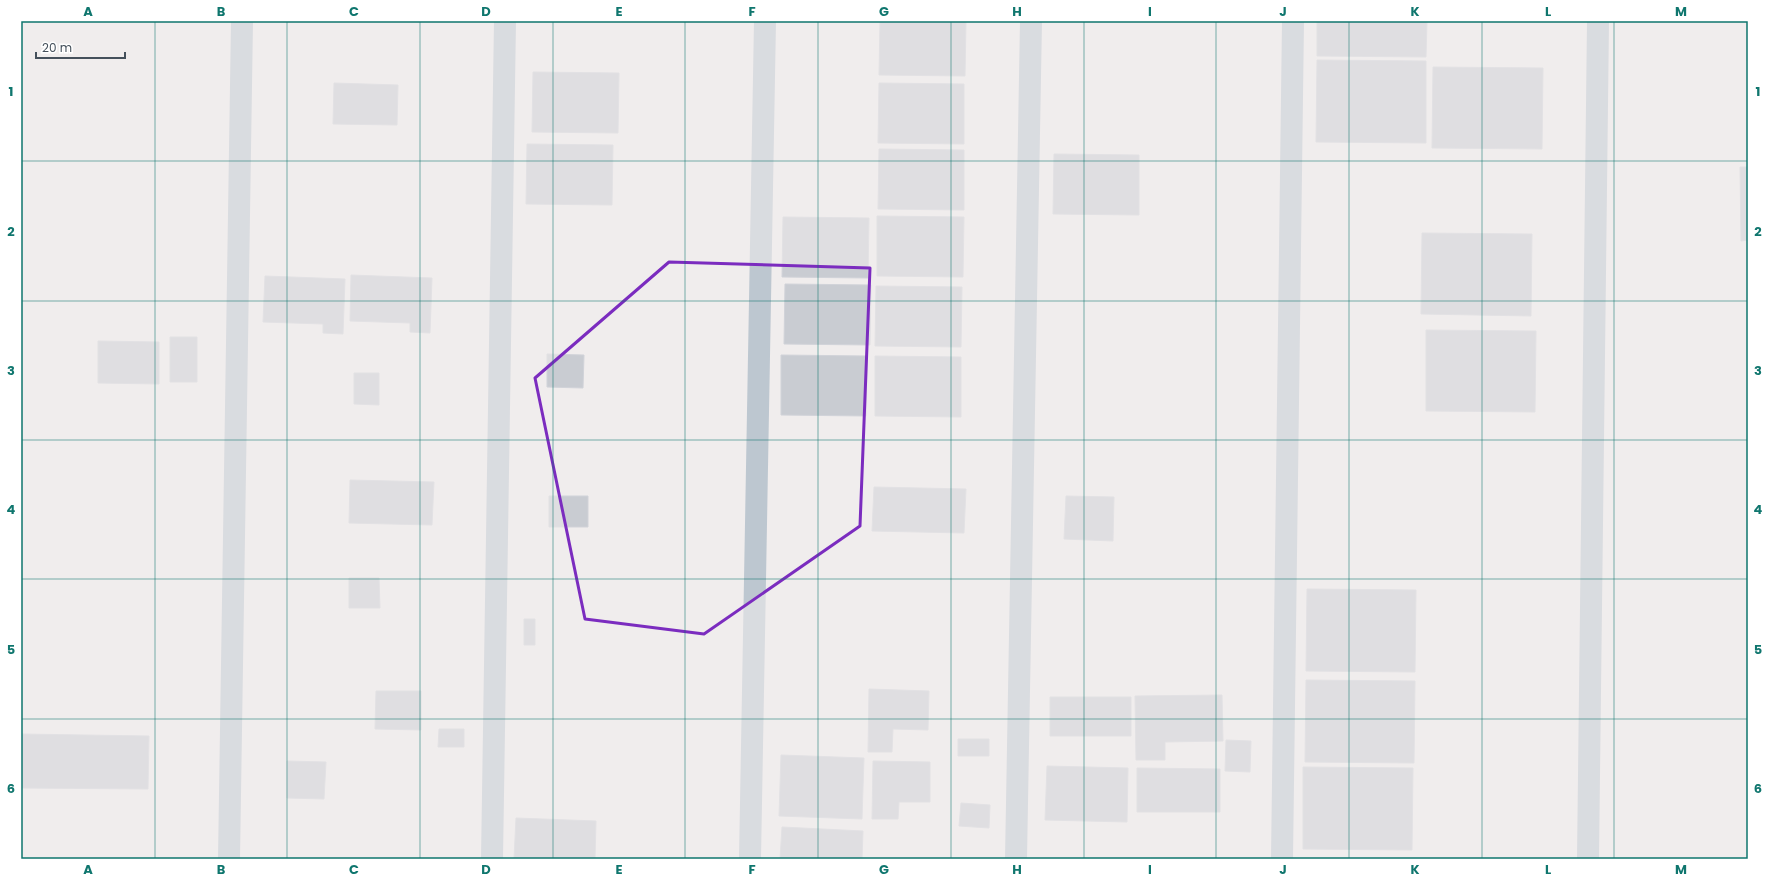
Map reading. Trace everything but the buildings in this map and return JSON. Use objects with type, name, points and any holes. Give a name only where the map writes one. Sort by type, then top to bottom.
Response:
[{"type":"street","points":[[229,859],[242,21]]},
{"type":"street","points":[[492,859],[505,21]]},
{"type":"street","points":[[750,859],[765,21]]},
{"type":"street","points":[[1016,859],[1031,21]]},
{"type":"street","points":[[1282,859],[1293,21]]},
{"type":"street","points":[[1588,859],[1598,21]]},
{"type":"highlighted area","points":[[669,262],[870,268],[860,526],[704,634],[585,619],[535,378]]}]
